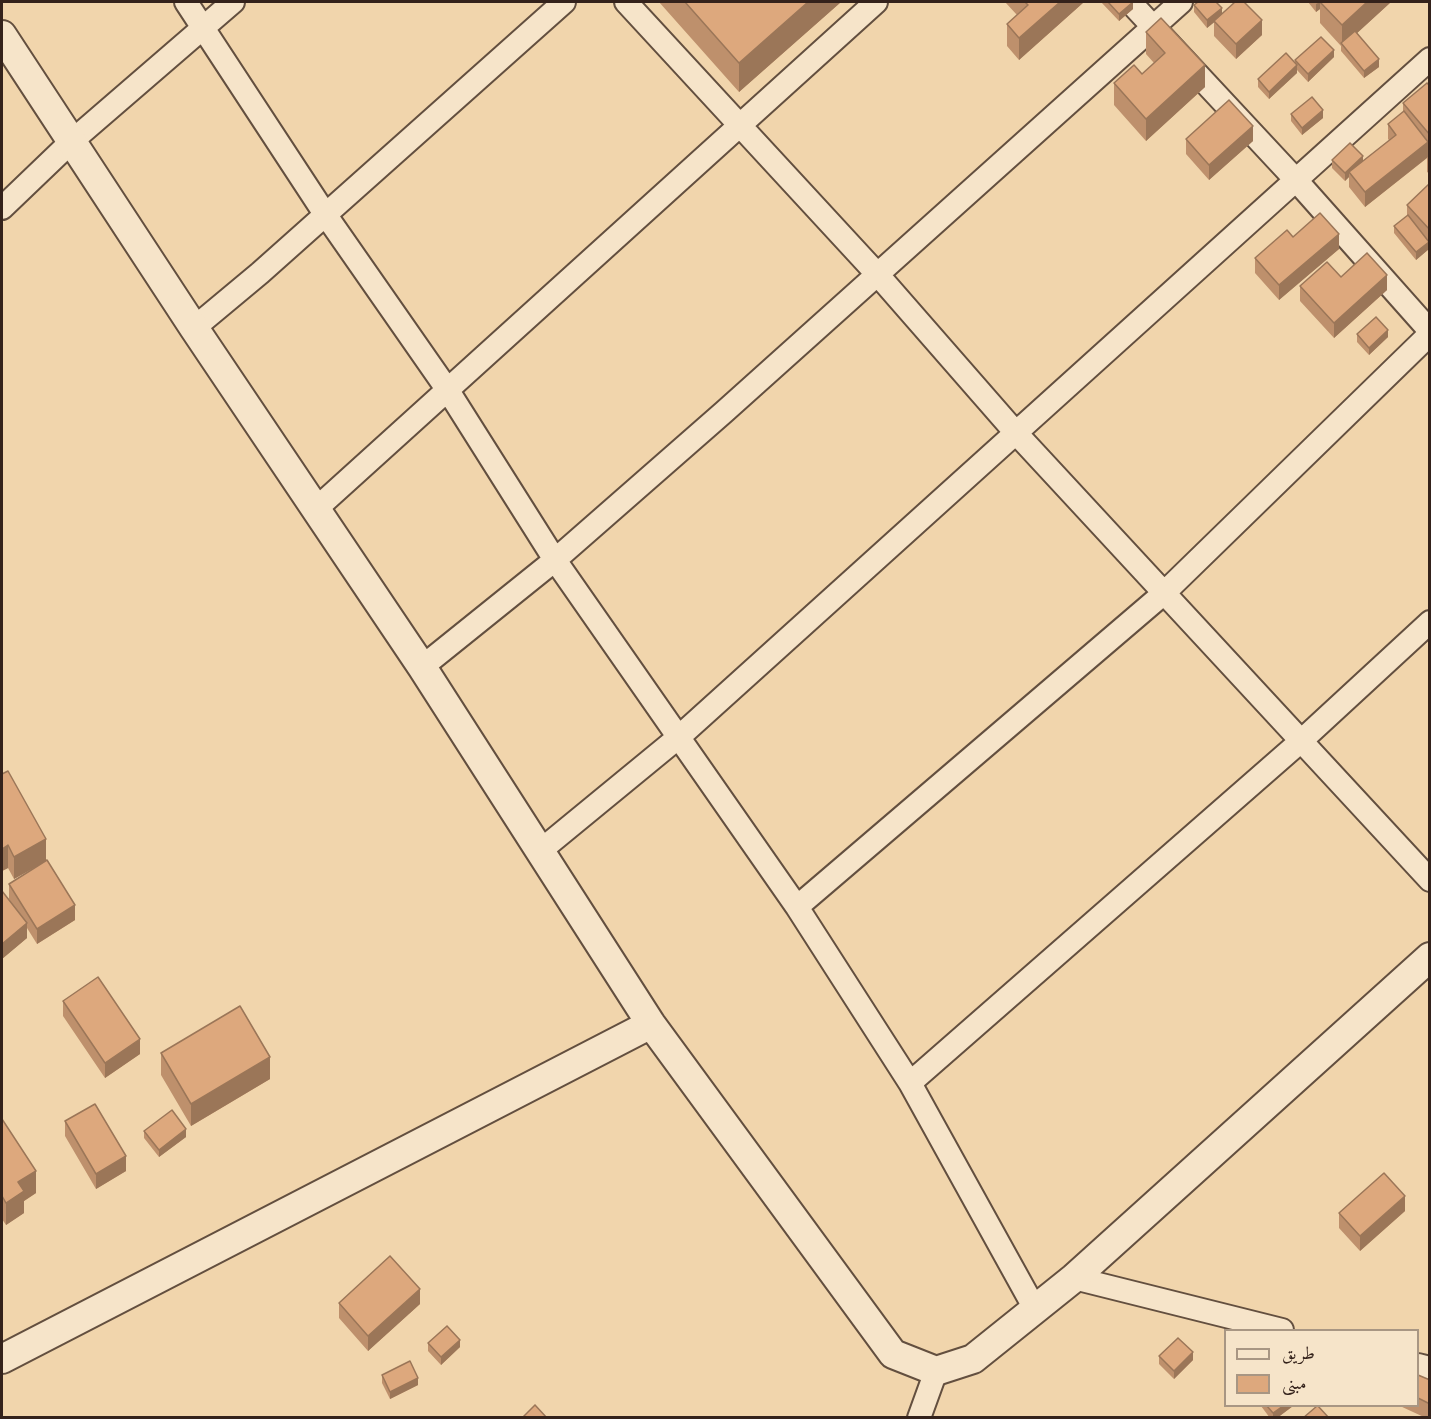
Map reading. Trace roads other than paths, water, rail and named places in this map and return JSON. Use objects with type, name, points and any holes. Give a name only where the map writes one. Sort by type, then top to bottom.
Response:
[{"type":"street","points":[[186,2],[325,214],[447,389],[555,560],[680,736],[797,907],[910,1083],[1035,1309]]},
{"type":"street","points":[[2,207],[72,141],[233,2]]},
{"type":"street","points":[[194,328],[564,2]]},
{"type":"street","points":[[626,2],[878,275],[1016,433],[1162,594],[1430,880]]},
{"type":"street","points":[[317,508],[876,2]]},
{"type":"street","points":[[797,907],[1162,594],[1430,332],[1295,179],[1130,2]]},
{"type":"street","points":[[422,667],[555,560],[878,275],[1181,2]]},
{"type":"street","points":[[2,35],[194,328],[422,667],[651,1024],[893,1354],[936,1371],[974,1359],[1074,1278],[1430,957]]},
{"type":"street","points":[[540,852],[680,736],[1430,59]]},
{"type":"street","points":[[910,1083],[1301,741],[1430,622]]},
{"type":"street","points":[[2,1359],[651,1024]]},
{"type":"street","points":[[1074,1278],[1278,1329]]},
{"type":"street","points":[[919,1418],[936,1371]]}]
